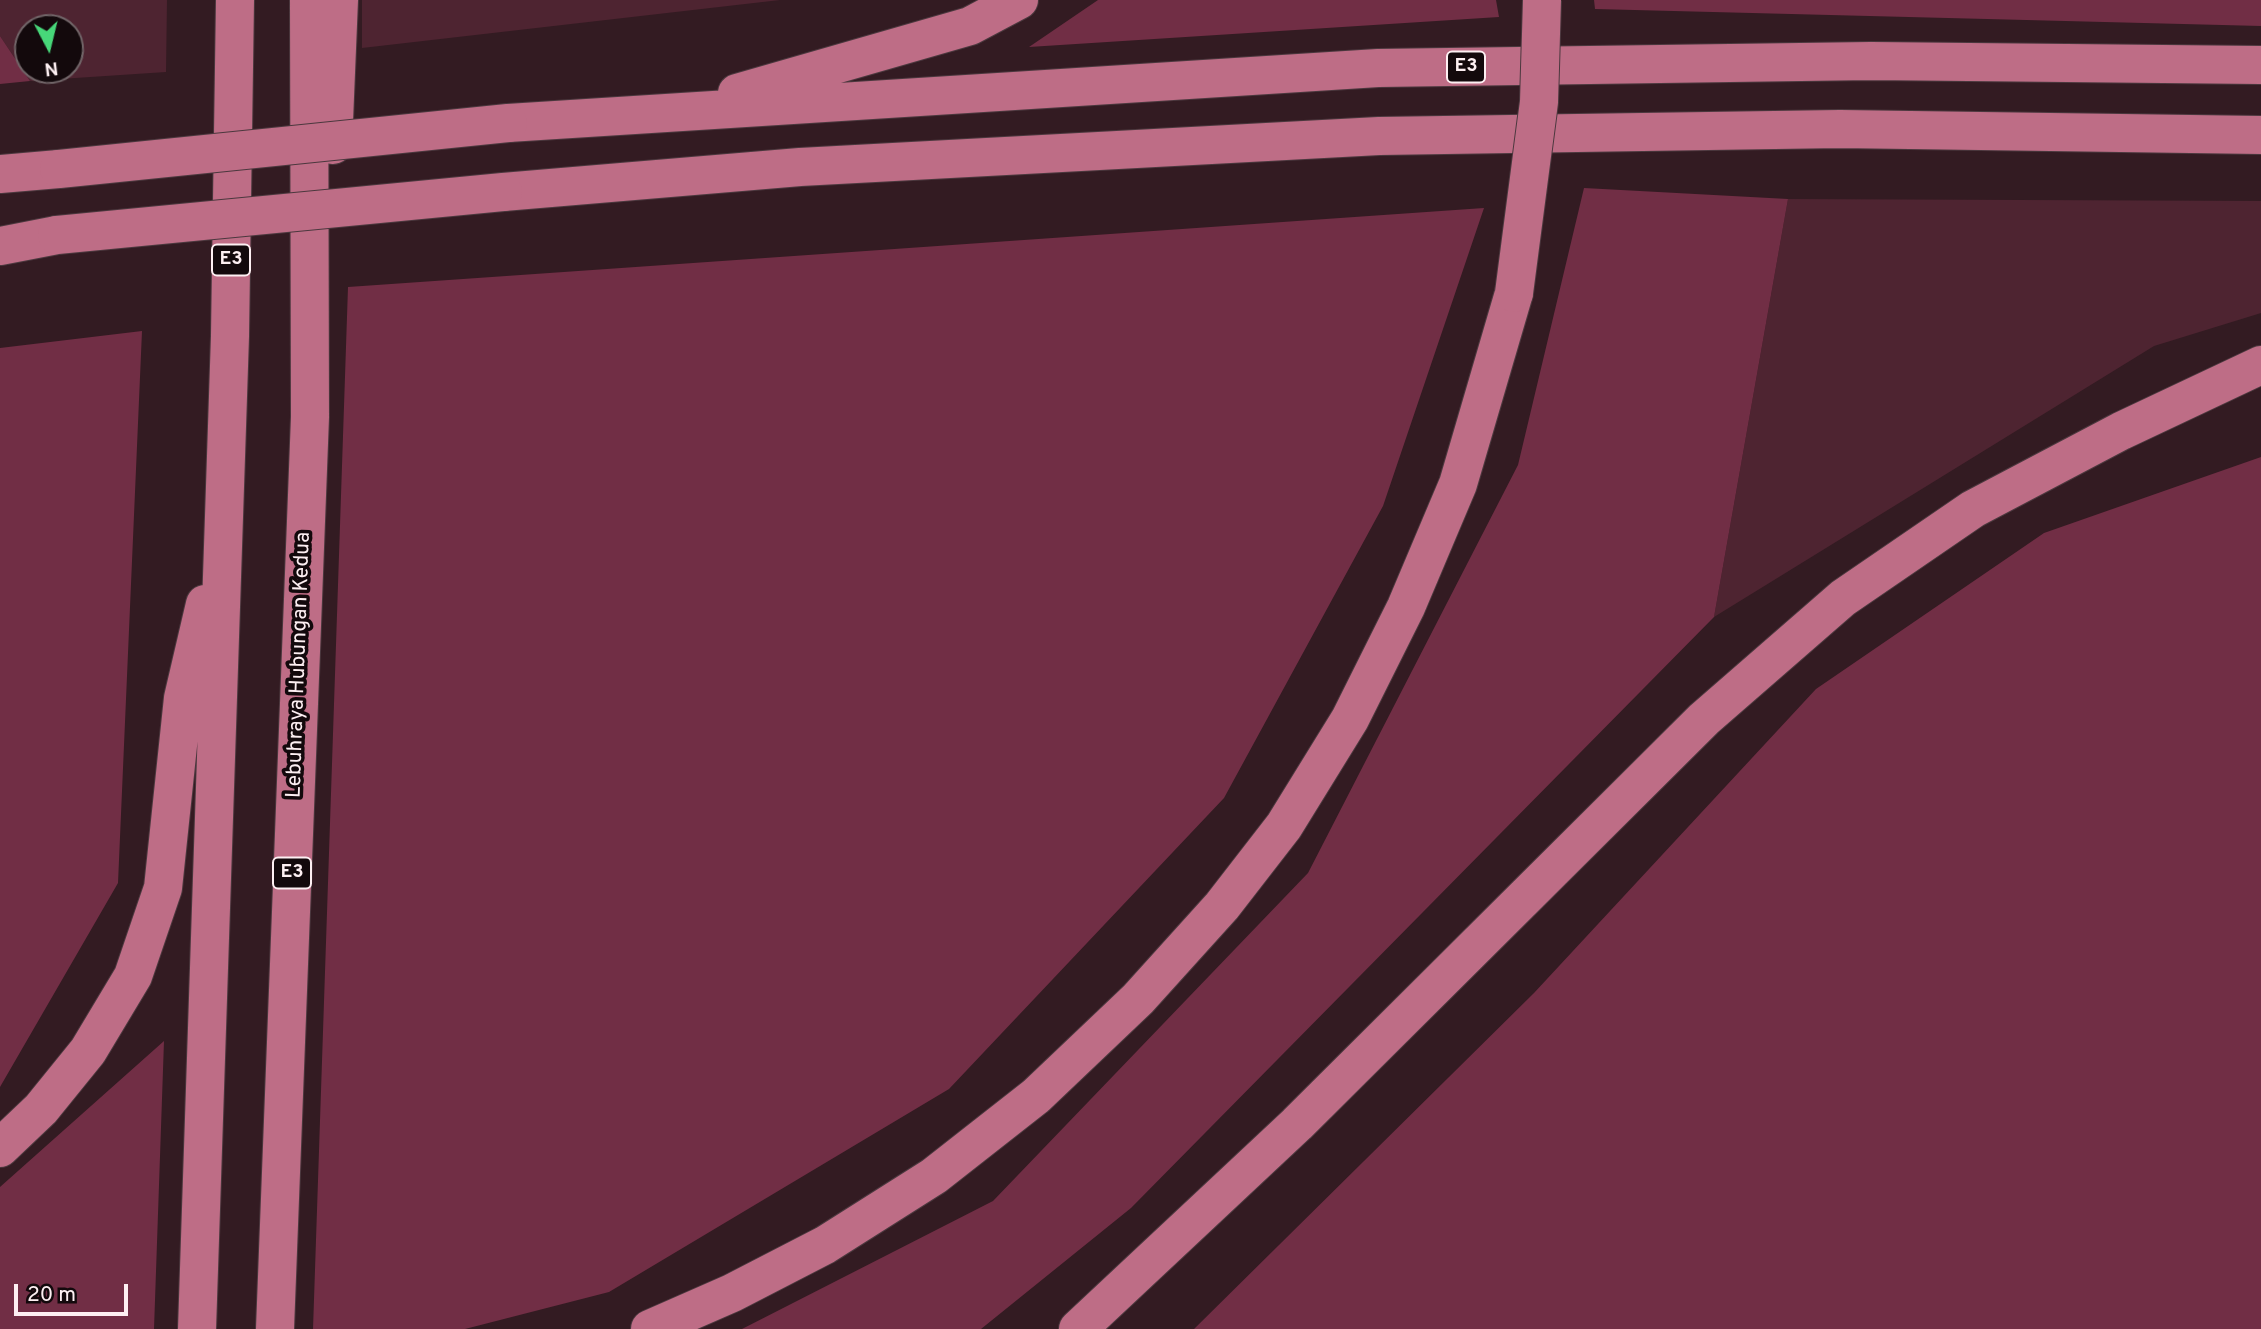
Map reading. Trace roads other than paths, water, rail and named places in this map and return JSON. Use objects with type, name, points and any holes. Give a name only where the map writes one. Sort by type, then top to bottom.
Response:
[{"type":"highway","name":"E3","points":[[197,1329],[224,520],[235,0]]},
{"type":"highway","name":"Lebuhraya Hubungan Kedua","points":[[275,1329],[310,417],[309,0]]},
{"type":"highway","points":[[310,417],[336,117],[339,0]]},
{"type":"highway","points":[[671,113],[970,26],[1018,0]]},
{"type":"highway","points":[[650,1329],[732,1293],[825,1245],[934,1176],[1036,1096],[1138,999],[1222,906],[1283,826],[1350,719],[1406,607],[1458,484],[1514,293],[1539,102],[1542,0]]},
{"type":"highway","name":"E3","points":[[0,174],[508,122],[1378,68],[1871,61],[2261,65]]},
{"type":"highway","name":"E3","points":[[0,246],[57,235],[503,192],[800,167],[1379,136],[1840,129],[2261,135]]},
{"type":"highway","points":[[1078,1329],[1297,1124],[1704,719],[1843,598],[1973,509],[2121,430],[2261,365]]},
{"type":"highway","points":[[0,1148],[41,1109],[88,1051],[133,976],[163,888],[183,698],[224,520]]}]
